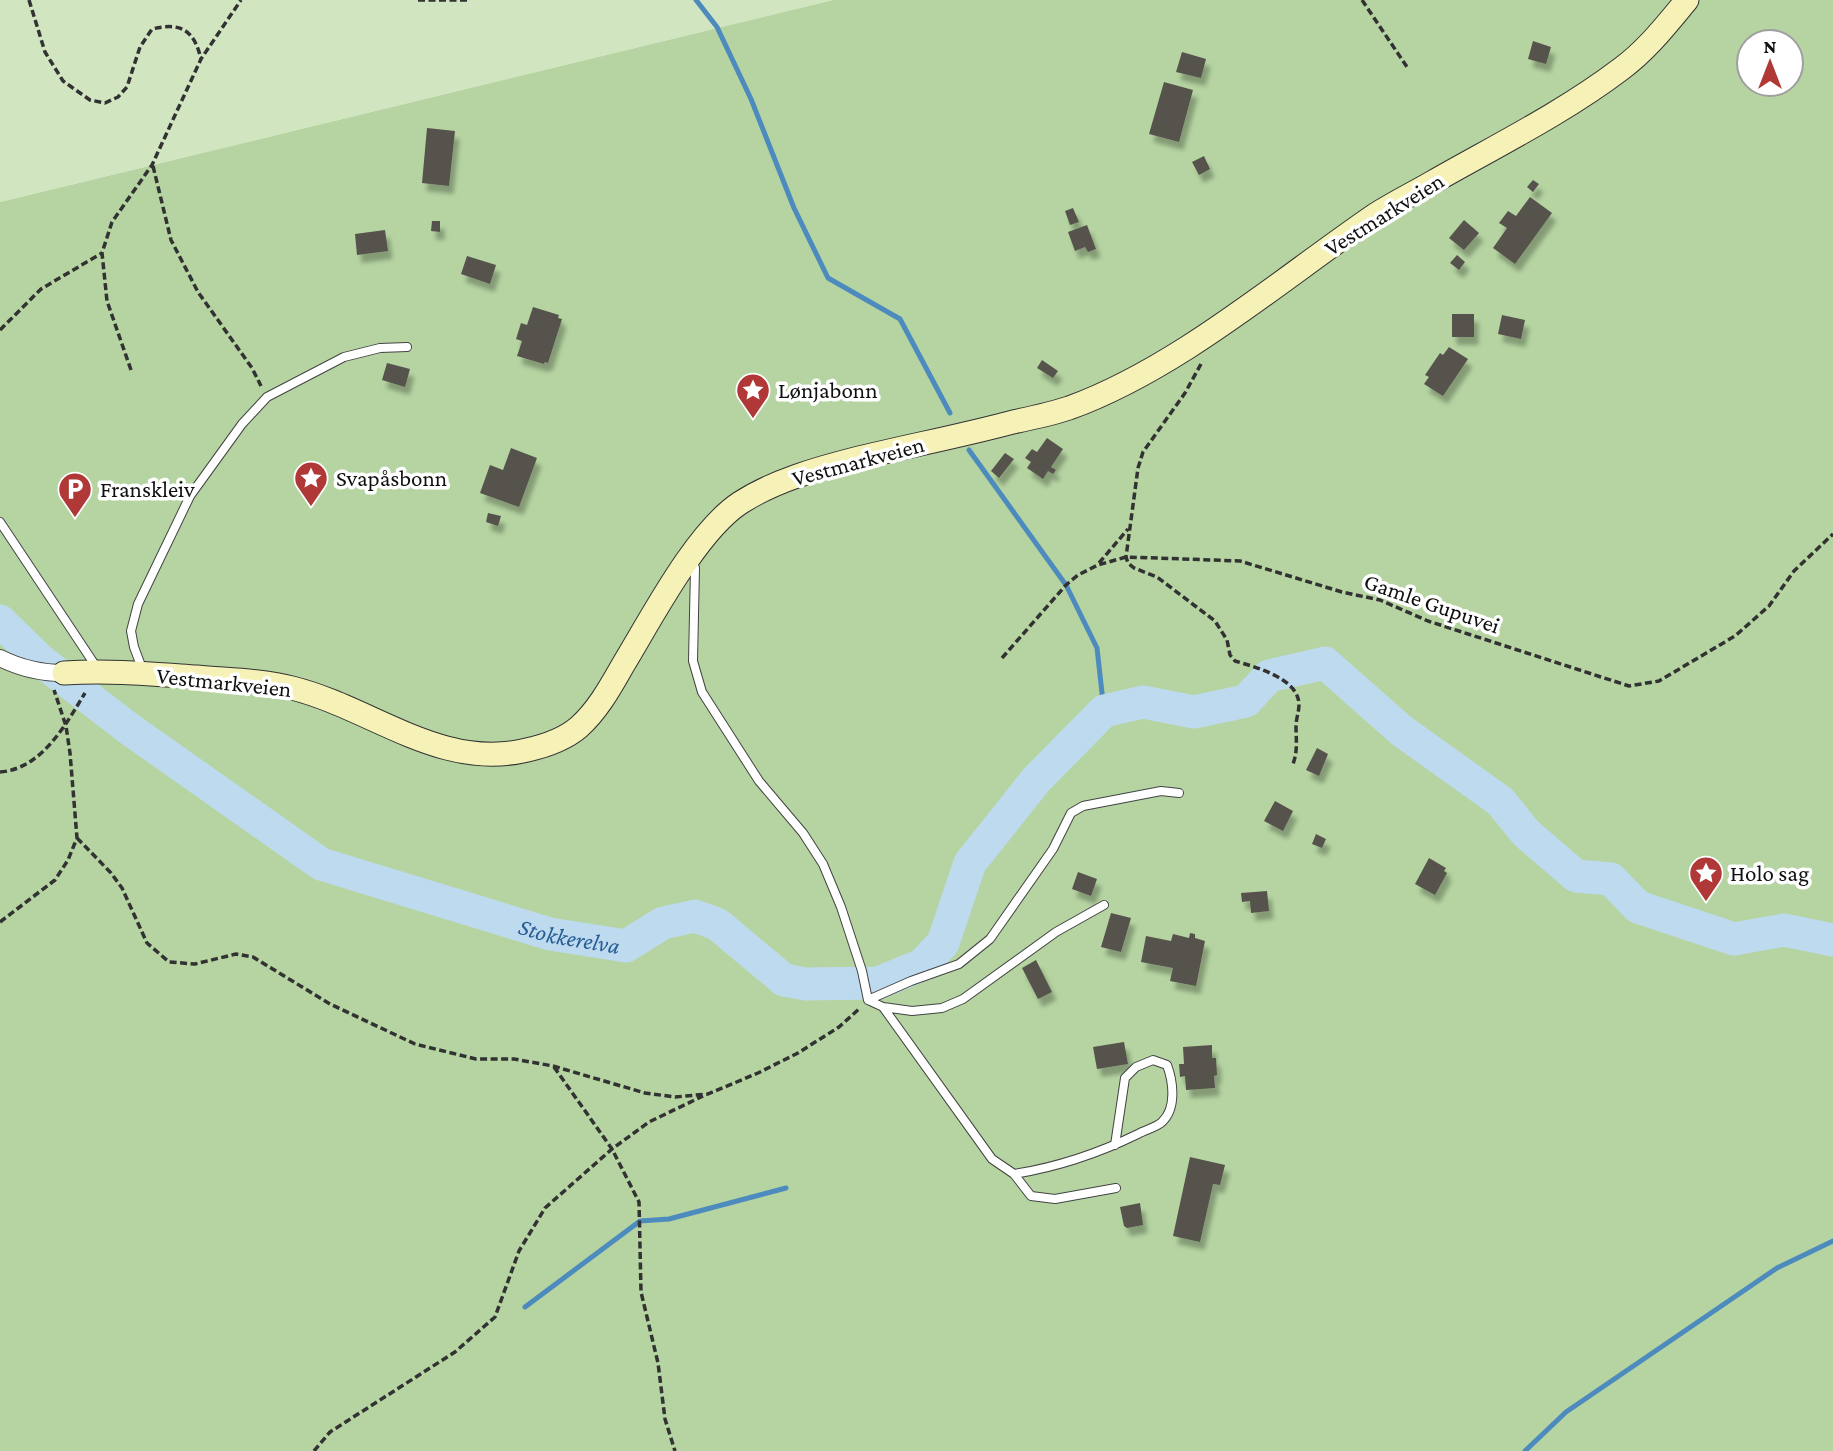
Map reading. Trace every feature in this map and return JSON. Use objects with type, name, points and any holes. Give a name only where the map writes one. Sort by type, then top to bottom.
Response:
[{"type":"street","name":"Vestmarkveien","points":[[0,658],[21,667],[57,673],[99,671],[257,681],[290,687],[327,698],[425,743],[470,754],[502,755],[559,740],[578,727],[603,699],[691,557],[715,524],[740,503],[779,483],[826,467],[1066,409],[1149,370],[1216,327],[1380,212],[1564,108],[1625,67],[1660,33],[1687,0]]},
{"type":"lane","points":[[145,674],[134,647],[131,631],[138,604],[152,570],[190,496],[242,424],[267,397],[344,357],[380,348],[407,347]]},
{"type":"lane","points":[[0,522],[99,671]]},
{"type":"lane","points":[[691,557],[695,568],[693,662],[702,692],[760,781],[803,833],[823,864],[841,906],[869,1000],[883,1007],[912,1011],[942,1007],[963,999],[1056,932],[1104,905]]},
{"type":"lane","points":[[869,1000],[959,964],[990,939],[1053,849],[1071,813],[1083,806],[1161,791],[1179,793]]},
{"type":"lane","points":[[883,1007],[992,1159],[1014,1174],[1031,1196],[1055,1199],[1116,1188]]},
{"type":"lane","points":[[1014,1174],[1046,1169],[1094,1154],[1115,1145],[1163,1121],[1172,1101],[1173,1081],[1167,1065],[1153,1060],[1136,1067],[1125,1078],[1115,1145]]},
{"type":"path","points":[[29,0],[46,52],[63,80],[90,100],[106,103],[127,88],[140,47],[152,29],[168,25],[185,30],[196,41],[201,59]]},
{"type":"path","points":[[131,370],[107,301],[102,253],[112,222],[152,165],[201,59],[241,0]]},
{"type":"path","points":[[418,0],[470,0]]},
{"type":"path","points":[[1362,0],[1407,67]]},
{"type":"path","points":[[152,165],[171,240],[198,292],[252,369],[267,397]]},
{"type":"path","points":[[0,330],[41,289],[102,253]]},
{"type":"path","points":[[1204,358],[1185,393],[1143,452],[1138,468],[1126,557],[1134,568],[1157,577],[1215,621],[1227,640],[1230,654],[1235,661],[1281,679],[1295,691],[1299,703],[1296,725],[1298,750],[1293,764]]},
{"type":"path","points":[[1098,565],[1129,528]]},
{"type":"path","name":"Gamle Gupuvei","points":[[1002,658],[1066,586],[1078,575],[1098,565],[1126,557],[1240,561],[1342,592],[1380,600],[1428,621],[1629,686],[1659,681],[1735,636],[1769,606],[1794,571],[1833,534]]},
{"type":"path","points":[[0,772],[30,761],[50,745],[66,726],[99,671]]},
{"type":"path","points":[[0,922],[55,880],[68,860],[77,838],[66,726],[57,673]]},
{"type":"path","points":[[77,838],[111,873],[122,888],[147,943],[169,962],[195,964],[236,954],[253,957],[330,1004],[415,1044],[476,1059],[514,1059],[553,1066],[645,1093],[675,1097],[708,1094]]},
{"type":"path","points":[[314,1451],[330,1432],[455,1352],[495,1317],[519,1251],[545,1208],[612,1149],[649,1122],[798,1053],[839,1027],[869,1000]]},
{"type":"path","points":[[553,1066],[612,1149],[639,1202],[641,1292],[658,1363],[665,1419],[676,1451]]},
{"type":"green space","points":[[0,0],[833,0],[0,202]]},
{"type":"green space","points":[[833,0],[1833,0],[1833,1451],[0,1451],[0,202]]},
{"type":"building","points":[[1533,41],[1551,47],[1546,64],[1528,59]]},
{"type":"building","points":[[1182,52],[1206,59],[1201,78],[1176,72]]},
{"type":"building","points":[[1164,82],[1193,90],[1179,142],[1149,134]]},
{"type":"building","points":[[427,128],[455,131],[449,186],[422,183]]},
{"type":"building","points":[[1204,156],[1210,169],[1199,175],[1192,162]]},
{"type":"building","points":[[1533,180],[1539,184],[1533,192],[1527,187]]},
{"type":"building","points":[[1530,197],[1552,213],[1515,264],[1493,248],[1507,228],[1499,223],[1508,211],[1516,216]]},
{"type":"building","points":[[1073,208],[1079,222],[1070,225],[1065,211]]},
{"type":"building","points":[[1464,220],[1479,233],[1464,250],[1449,238]]},
{"type":"building","points":[[432,221],[440,221],[440,232],[431,231]]},
{"type":"building","points":[[1087,225],[1096,249],[1088,252],[1085,247],[1075,251],[1068,232]]},
{"type":"building","points":[[385,230],[388,251],[357,255],[355,234]]},
{"type":"building","points":[[1457,255],[1465,262],[1459,270],[1450,263]]},
{"type":"building","points":[[467,256],[496,265],[490,284],[461,274]]},
{"type":"building","points":[[533,307],[559,315],[558,318],[562,319],[548,363],[544,364],[517,356],[522,341],[516,339],[521,323],[527,325]]},
{"type":"building","points":[[1452,314],[1474,314],[1474,337],[1452,337]]},
{"type":"building","points":[[1502,315],[1525,320],[1521,339],[1498,334]]},
{"type":"building","points":[[1449,347],[1468,359],[1443,396],[1424,384],[1429,377],[1425,375],[1440,353],[1443,355]]},
{"type":"building","points":[[1042,360],[1058,371],[1053,378],[1037,368]]},
{"type":"building","points":[[387,363],[410,369],[405,387],[382,380]]},
{"type":"building","points":[[1047,438],[1063,449],[1051,467],[1056,470],[1053,474],[1048,471],[1043,479],[1027,468],[1031,462],[1025,458],[1032,449],[1037,452]]},
{"type":"building","points":[[511,448],[537,458],[519,507],[480,493],[490,465],[503,470]]},
{"type":"building","points":[[1005,453],[1014,459],[999,478],[991,471]]},
{"type":"building","points":[[488,513],[501,516],[498,526],[486,522]]},
{"type":"building","points":[[1317,748],[1328,754],[1319,776],[1306,770]]},
{"type":"building","points":[[1275,801],[1293,811],[1283,831],[1264,821]]},
{"type":"building","points":[[1316,834],[1326,839],[1322,848],[1312,844]]},
{"type":"building","points":[[1429,858],[1446,868],[1444,871],[1447,873],[1435,895],[1415,884]]},
{"type":"building","points":[[1078,872],[1097,879],[1091,896],[1072,889]]},
{"type":"building","points":[[1267,891],[1269,911],[1251,913],[1250,901],[1242,902],[1241,893]]},
{"type":"building","points":[[1111,913],[1131,918],[1121,952],[1101,947]]},
{"type":"building","points":[[1190,933],[1205,941],[1196,986],[1170,981],[1173,968],[1141,962],[1146,936],[1171,941],[1173,934],[1189,938]]},
{"type":"building","points":[[1036,960],[1052,992],[1038,999],[1022,968]]},
{"type":"building","points":[[1124,1042],[1128,1064],[1097,1069],[1093,1047]]},
{"type":"building","points":[[1212,1045],[1212,1058],[1216,1058],[1215,1088],[1186,1090],[1185,1076],[1180,1077],[1179,1064],[1184,1064],[1183,1047]]},
{"type":"building","points":[[1190,1157],[1225,1165],[1220,1185],[1213,1184],[1200,1242],[1173,1236]]},
{"type":"building","points":[[1140,1203],[1143,1225],[1127,1228],[1124,1226],[1120,1207]]},
{"type":"waterway","points":[[696,0],[717,27],[751,99],[794,208],[828,278],[900,319],[950,413]]},
{"type":"waterway","points":[[969,450],[1066,585],[1097,648],[1104,711]]},
{"type":"waterway","name":"Stokkerelva","points":[[0,621],[40,660],[128,728],[321,864],[550,934],[626,946],[663,923],[695,916],[717,924],[784,980],[806,984],[878,983],[922,965],[943,943],[970,863],[1036,780],[1104,711],[1143,702],[1194,712],[1246,701],[1269,676],[1325,663],[1402,731],[1500,801],[1526,833],[1576,876],[1611,879],[1638,907],[1734,939],[1784,930],[1833,940]]},
{"type":"waterway","points":[[525,1307],[640,1221],[669,1219],[786,1188]]},
{"type":"waterway","points":[[1525,1451],[1566,1412],[1777,1268],[1833,1241]]},
{"type":"place","name":"Lønjabonn","points":[[753,420]]},
{"type":"place","name":"Svapåsbonn","points":[[311,508]]},
{"type":"place","name":"Franskleiv","points":[[75,519]]},
{"type":"place","name":"Holo sag","points":[[1706,903]]}]
